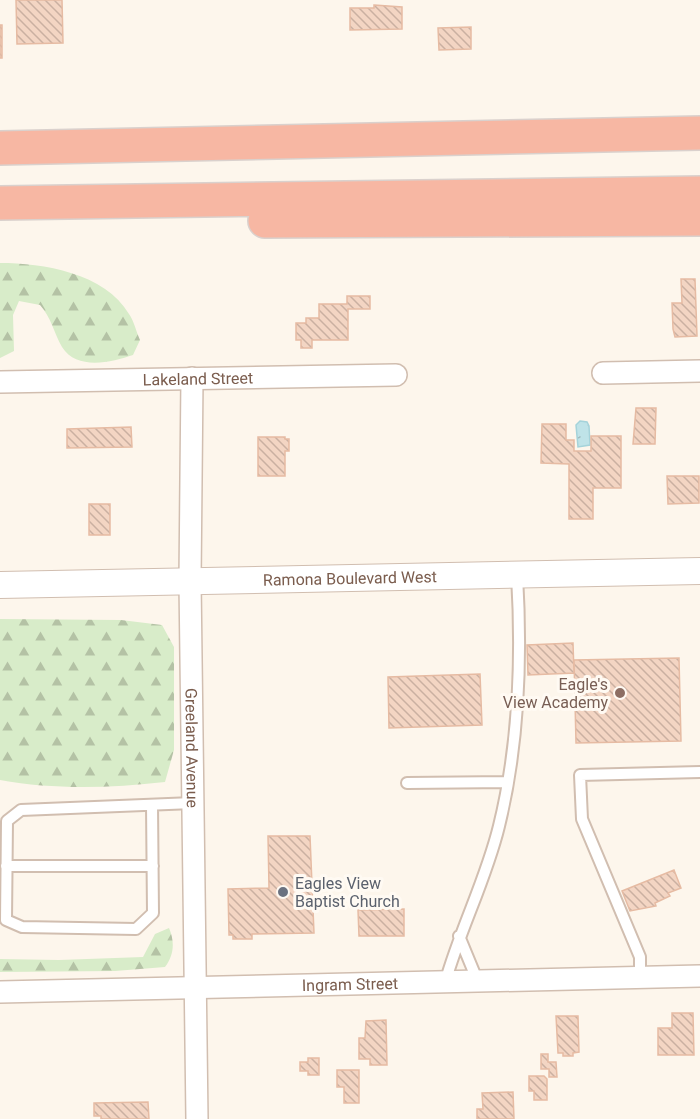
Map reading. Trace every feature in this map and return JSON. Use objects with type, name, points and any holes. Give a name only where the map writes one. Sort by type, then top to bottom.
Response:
[{"type":"highway","points":[[0,148],[700,133]]},
{"type":"highway","points":[[2,203],[700,193]]},
{"type":"highway","points":[[2,203],[85,217],[338,222],[700,219]]},
{"type":"street","points":[[603,373],[700,371]]},
{"type":"street","name":"Lakeland Street","points":[[0,382],[396,375]]},
{"type":"street","name":"Greeland Avenue","points":[[192,378],[189,581],[197,1119]]},
{"type":"street","name":"Ramona Boulevard West","points":[[0,585],[700,571]]},
{"type":"street","name":"Ingram Street","points":[[0,992],[700,976]]},
{"type":"lane","points":[[445,982],[459,936],[495,838],[508,782],[517,705],[519,618],[517,575]]},
{"type":"lane","points":[[640,978],[640,957],[582,819],[580,774],[700,772]]},
{"type":"lane","points":[[406,783],[508,782]]},
{"type":"lane","points":[[152,805],[153,913],[136,929],[22,927],[6,920],[7,821],[21,810],[193,803]]},
{"type":"lane","points":[[6,866],[153,866]]},
{"type":"lane","points":[[459,936],[478,982]]},
{"type":"green space","points":[[0,263],[53,268],[72,273],[105,289],[118,300],[134,323],[140,340],[133,355],[95,363],[76,359],[68,355],[62,347],[50,320],[40,305],[19,301],[13,315],[14,351],[0,358]]},
{"type":"green space","points":[[0,619],[121,620],[162,625],[174,647],[174,750],[165,782],[82,787],[0,780]]},
{"type":"green space","points":[[169,928],[173,948],[165,967],[115,971],[0,972],[0,959],[59,960],[143,957],[155,934]]},
{"type":"water","points":[[580,421],[587,422],[589,426],[590,445],[578,447],[576,425]]},
{"type":"building","points":[[16,0],[62,0],[63,43],[17,44]]},
{"type":"building","points":[[374,5],[402,7],[402,29],[350,30],[350,8],[374,8]]},
{"type":"building","points":[[0,25],[2,25],[2,58],[0,58]]},
{"type":"building","points":[[471,27],[471,49],[439,50],[438,28]]},
{"type":"building","points":[[681,279],[695,279],[697,336],[675,337],[672,303],[682,303]]},
{"type":"building","points":[[347,296],[370,296],[370,309],[348,309],[348,340],[312,340],[312,348],[301,348],[301,340],[296,340],[296,323],[306,323],[306,318],[319,318],[319,304],[347,304]]},
{"type":"building","points":[[636,408],[656,408],[655,444],[633,444]]},
{"type":"building","points":[[542,424],[566,424],[566,440],[574,440],[574,451],[591,451],[591,436],[621,436],[621,488],[593,488],[593,519],[569,519],[569,464],[541,463]]},
{"type":"building","points":[[131,427],[132,447],[67,448],[67,429]]},
{"type":"building","points":[[258,437],[289,439],[289,451],[285,451],[285,476],[258,476]]},
{"type":"building","points":[[667,476],[699,476],[699,503],[668,504]]},
{"type":"building","points":[[89,504],[110,504],[110,535],[89,535]]},
{"type":"building","name":"Eagle's View Academy","points":[[573,643],[574,673],[528,675],[527,645]]},
{"type":"building","name":"Eagle's View Academy","points":[[679,658],[681,741],[576,743],[574,660]]},
{"type":"building","points":[[480,674],[482,725],[389,728],[388,677]]},
{"type":"building","points":[[268,836],[310,836],[314,933],[252,934],[252,939],[233,939],[233,935],[229,935],[228,889],[269,888]]},
{"type":"building","points":[[674,870],[681,888],[668,893],[670,896],[655,903],[656,906],[630,911],[622,891]]},
{"type":"building","points":[[404,909],[404,936],[359,936],[358,910]]},
{"type":"building","points":[[672,1013],[693,1013],[694,1055],[658,1055],[658,1028],[672,1028]]},
{"type":"building","points":[[556,1016],[578,1016],[579,1052],[573,1053],[573,1056],[563,1056],[563,1053],[558,1053]]},
{"type":"building","points":[[386,1020],[387,1065],[370,1065],[370,1059],[359,1059],[359,1038],[365,1038],[366,1021]]},
{"type":"building","points":[[541,1054],[548,1054],[548,1062],[556,1062],[557,1077],[549,1077],[549,1069],[541,1069]]},
{"type":"building","points":[[308,1058],[319,1058],[319,1075],[308,1075],[308,1071],[300,1071],[300,1062],[308,1062]]},
{"type":"building","points":[[337,1070],[359,1070],[359,1103],[344,1103],[344,1087],[337,1087]]},
{"type":"building","points":[[529,1076],[544,1076],[547,1079],[547,1100],[534,1100],[534,1091],[529,1091]]},
{"type":"building","points":[[513,1092],[514,1119],[477,1119],[477,1109],[483,1109],[482,1093]]},
{"type":"building","points":[[148,1102],[149,1119],[101,1119],[101,1116],[94,1116],[94,1103]]},
{"type":"place","name":"Eagle's View Academy","points":[[620,693]]},
{"type":"place","name":"Eagles View Baptist Church","points":[[283,892]]}]
